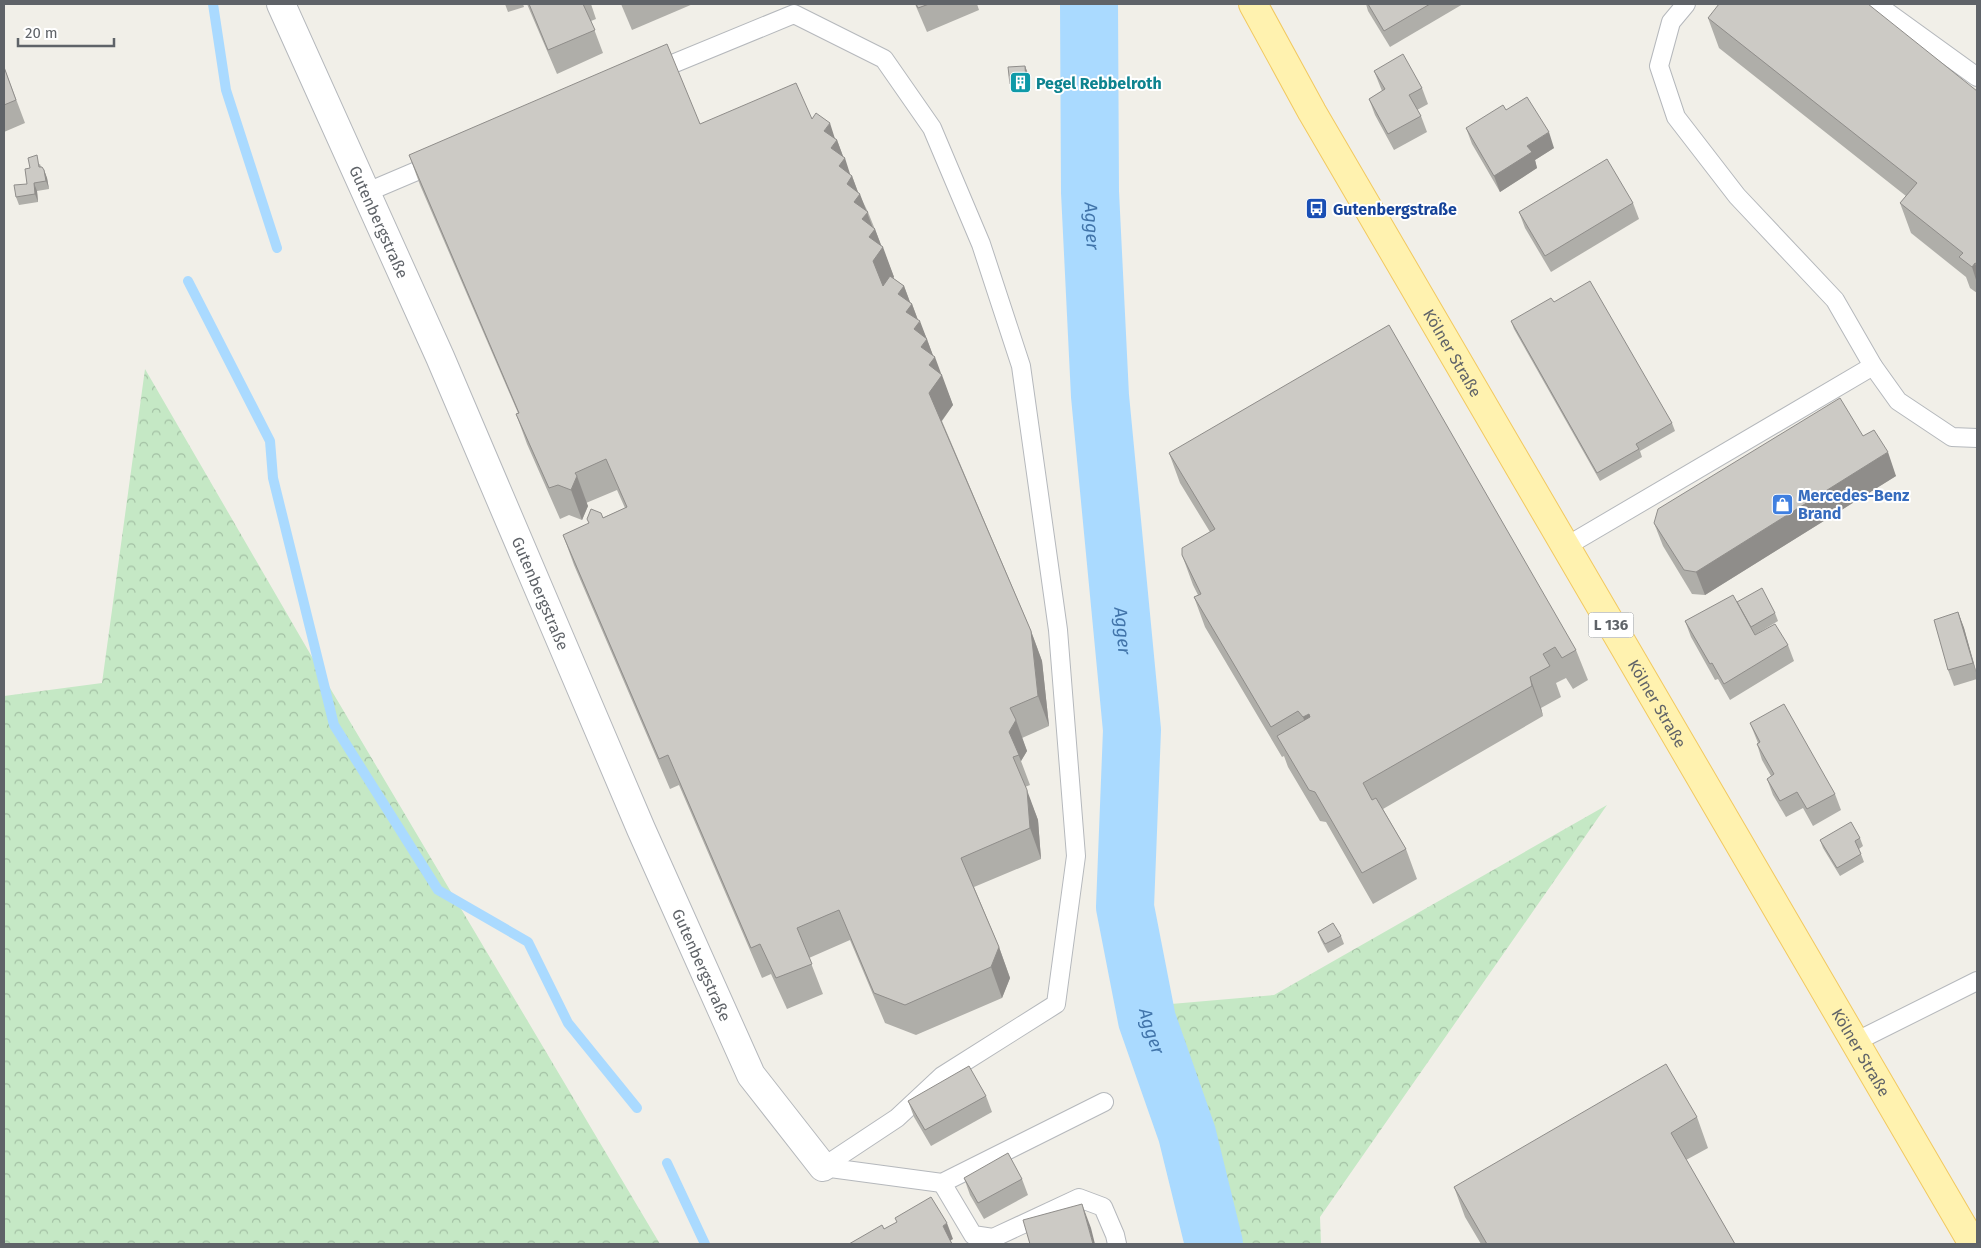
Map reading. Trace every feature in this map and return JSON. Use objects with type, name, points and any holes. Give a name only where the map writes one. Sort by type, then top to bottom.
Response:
[{"type":"main road","name":"Kölner Straße","points":[[1253,4],[1312,112],[1973,1244]]},
{"type":"street","name":"Gutenbergstraße","points":[[281,4],[440,357],[641,829],[751,1074],[823,1168]]},
{"type":"lane","points":[[1686,4],[1671,22],[1659,66],[1676,117],[1737,196],[1835,300],[1873,366],[1898,401],[1952,437],[1977,438]]},
{"type":"lane","points":[[1876,4],[1977,77]]},
{"type":"lane","points":[[638,79],[794,14],[884,59],[932,128],[982,244],[1021,366],[1058,630],[1076,856],[1056,1004],[942,1076],[897,1118],[823,1168]]},
{"type":"lane","points":[[365,193],[456,155]]},
{"type":"lane","points":[[1565,547],[1873,366]]},
{"type":"lane","points":[[1855,1042],[1977,982]]},
{"type":"lane","points":[[823,1168],[942,1184],[1104,1102]]},
{"type":"lane","points":[[942,1184],[973,1235],[993,1238],[1079,1198],[1103,1207],[1117,1244]]},
{"type":"green space","points":[[145,369],[330,688],[660,1244],[4,1244],[4,696],[102,683]]},
{"type":"green space","points":[[1607,805],[1320,1217],[1321,1244],[1186,1244],[1125,1008],[1274,995]]},
{"type":"building","points":[[529,4],[583,4],[595,30],[548,50]]},
{"type":"building","points":[[916,4],[929,4],[918,8]]},
{"type":"building","points":[[1368,4],[1430,4],[1384,31]]},
{"type":"building","points":[[1719,4],[1868,4],[1977,91],[1977,264],[1975,263],[1972,267],[1959,257],[1963,253],[1900,203],[1917,183],[1708,18]]},
{"type":"building","points":[[667,44],[700,124],[796,83],[812,119],[816,113],[830,123],[824,131],[837,140],[831,148],[845,158],[839,166],[852,176],[847,184],[860,194],[854,202],[868,212],[862,219],[875,229],[869,237],[883,247],[873,261],[883,286],[890,276],[904,286],[898,294],[912,304],[906,312],[920,321],[914,329],[927,339],[921,347],[935,357],[929,365],[942,375],[929,393],[1031,631],[1038,696],[1010,708],[1016,720],[1009,732],[1019,755],[1013,757],[1027,790],[1030,828],[961,858],[999,947],[991,967],[905,1005],[874,993],[839,910],[797,928],[812,964],[776,978],[760,944],[751,948],[668,755],[659,759],[563,535],[589,523],[587,519],[591,509],[601,513],[603,518],[627,507],[606,459],[575,473],[577,476],[571,490],[558,485],[549,488],[516,414],[519,413],[409,155]]},
{"type":"building","points":[[1403,54],[1422,88],[1409,95],[1421,116],[1388,134],[1369,99],[1385,89],[1374,71]]},
{"type":"building","points":[[1025,66],[1026,82],[1010,84],[1008,67]]},
{"type":"building","points":[[4,67],[16,100],[4,105]]},
{"type":"building","points":[[1527,97],[1549,132],[1527,146],[1532,152],[1494,176],[1466,128],[1503,105],[1506,110]]},
{"type":"building","points":[[37,155],[39,167],[42,167],[44,170],[46,181],[34,183],[35,194],[16,197],[14,185],[27,184],[25,169],[30,168],[28,158]]},
{"type":"building","points":[[1607,159],[1633,203],[1545,256],[1519,212]]},
{"type":"building","points":[[1590,281],[1672,423],[1636,444],[1639,449],[1597,473],[1511,321],[1551,298],[1554,302]]},
{"type":"building","points":[[1389,325],[1576,650],[1562,658],[1555,647],[1543,654],[1550,666],[1530,677],[1532,686],[1363,783],[1372,800],[1376,798],[1406,849],[1362,873],[1315,792],[1309,790],[1277,736],[1310,717],[1309,714],[1303,717],[1298,711],[1271,727],[1194,597],[1201,594],[1182,555],[1182,548],[1215,529],[1169,453]]},
{"type":"building","name":"Mercedes-Benz Brand","points":[[1840,398],[1863,436],[1874,430],[1888,452],[1696,572],[1684,570],[1654,523],[1658,509]]},
{"type":"building","points":[[1762,588],[1775,613],[1751,627],[1737,602]]},
{"type":"building","points":[[1733,595],[1755,635],[1775,624],[1788,645],[1724,684],[1685,621]]},
{"type":"building","points":[[1958,612],[1973,663],[1948,670],[1934,620]]},
{"type":"building","points":[[1784,704],[1835,794],[1807,809],[1797,792],[1780,801],[1767,779],[1774,774],[1757,744],[1760,742],[1750,723]]},
{"type":"building","points":[[1851,822],[1860,838],[1855,841],[1861,854],[1837,868],[1820,840]]},
{"type":"building","points":[[1333,923],[1341,936],[1325,944],[1318,932]]},
{"type":"building","points":[[1666,1064],[1697,1117],[1671,1133],[1735,1244],[1487,1244],[1454,1187]]},
{"type":"building","points":[[969,1066],[986,1096],[925,1130],[908,1101]]},
{"type":"building","points":[[1008,1153],[1022,1179],[978,1203],[964,1178]]},
{"type":"building","points":[[931,1197],[947,1223],[943,1226],[952,1244],[849,1244],[882,1225],[884,1229],[897,1222],[895,1218]]},
{"type":"building","points":[[1082,1204],[1093,1244],[1030,1244],[1023,1220]]},
{"type":"waterway","points":[[213,4],[226,90],[277,248]]},
{"type":"waterway","name":"Agger","points":[[1089,4],[1090,192],[1100,396],[1132,730],[1125,907],[1147,1020],[1187,1134],[1214,1244]]},
{"type":"waterway","points":[[188,281],[270,441],[273,478],[334,725],[438,890],[528,942],[568,1023],[637,1108]]},
{"type":"waterway","points":[[667,1163],[705,1244]]},
{"type":"place","name":"Pegel Rebbelroth","points":[[1020,83]]},
{"type":"place","name":"Gutenbergstraße","points":[[1317,209]]},
{"type":"place","name":"Mercedes-Benz Brand","points":[[1782,504]]}]
